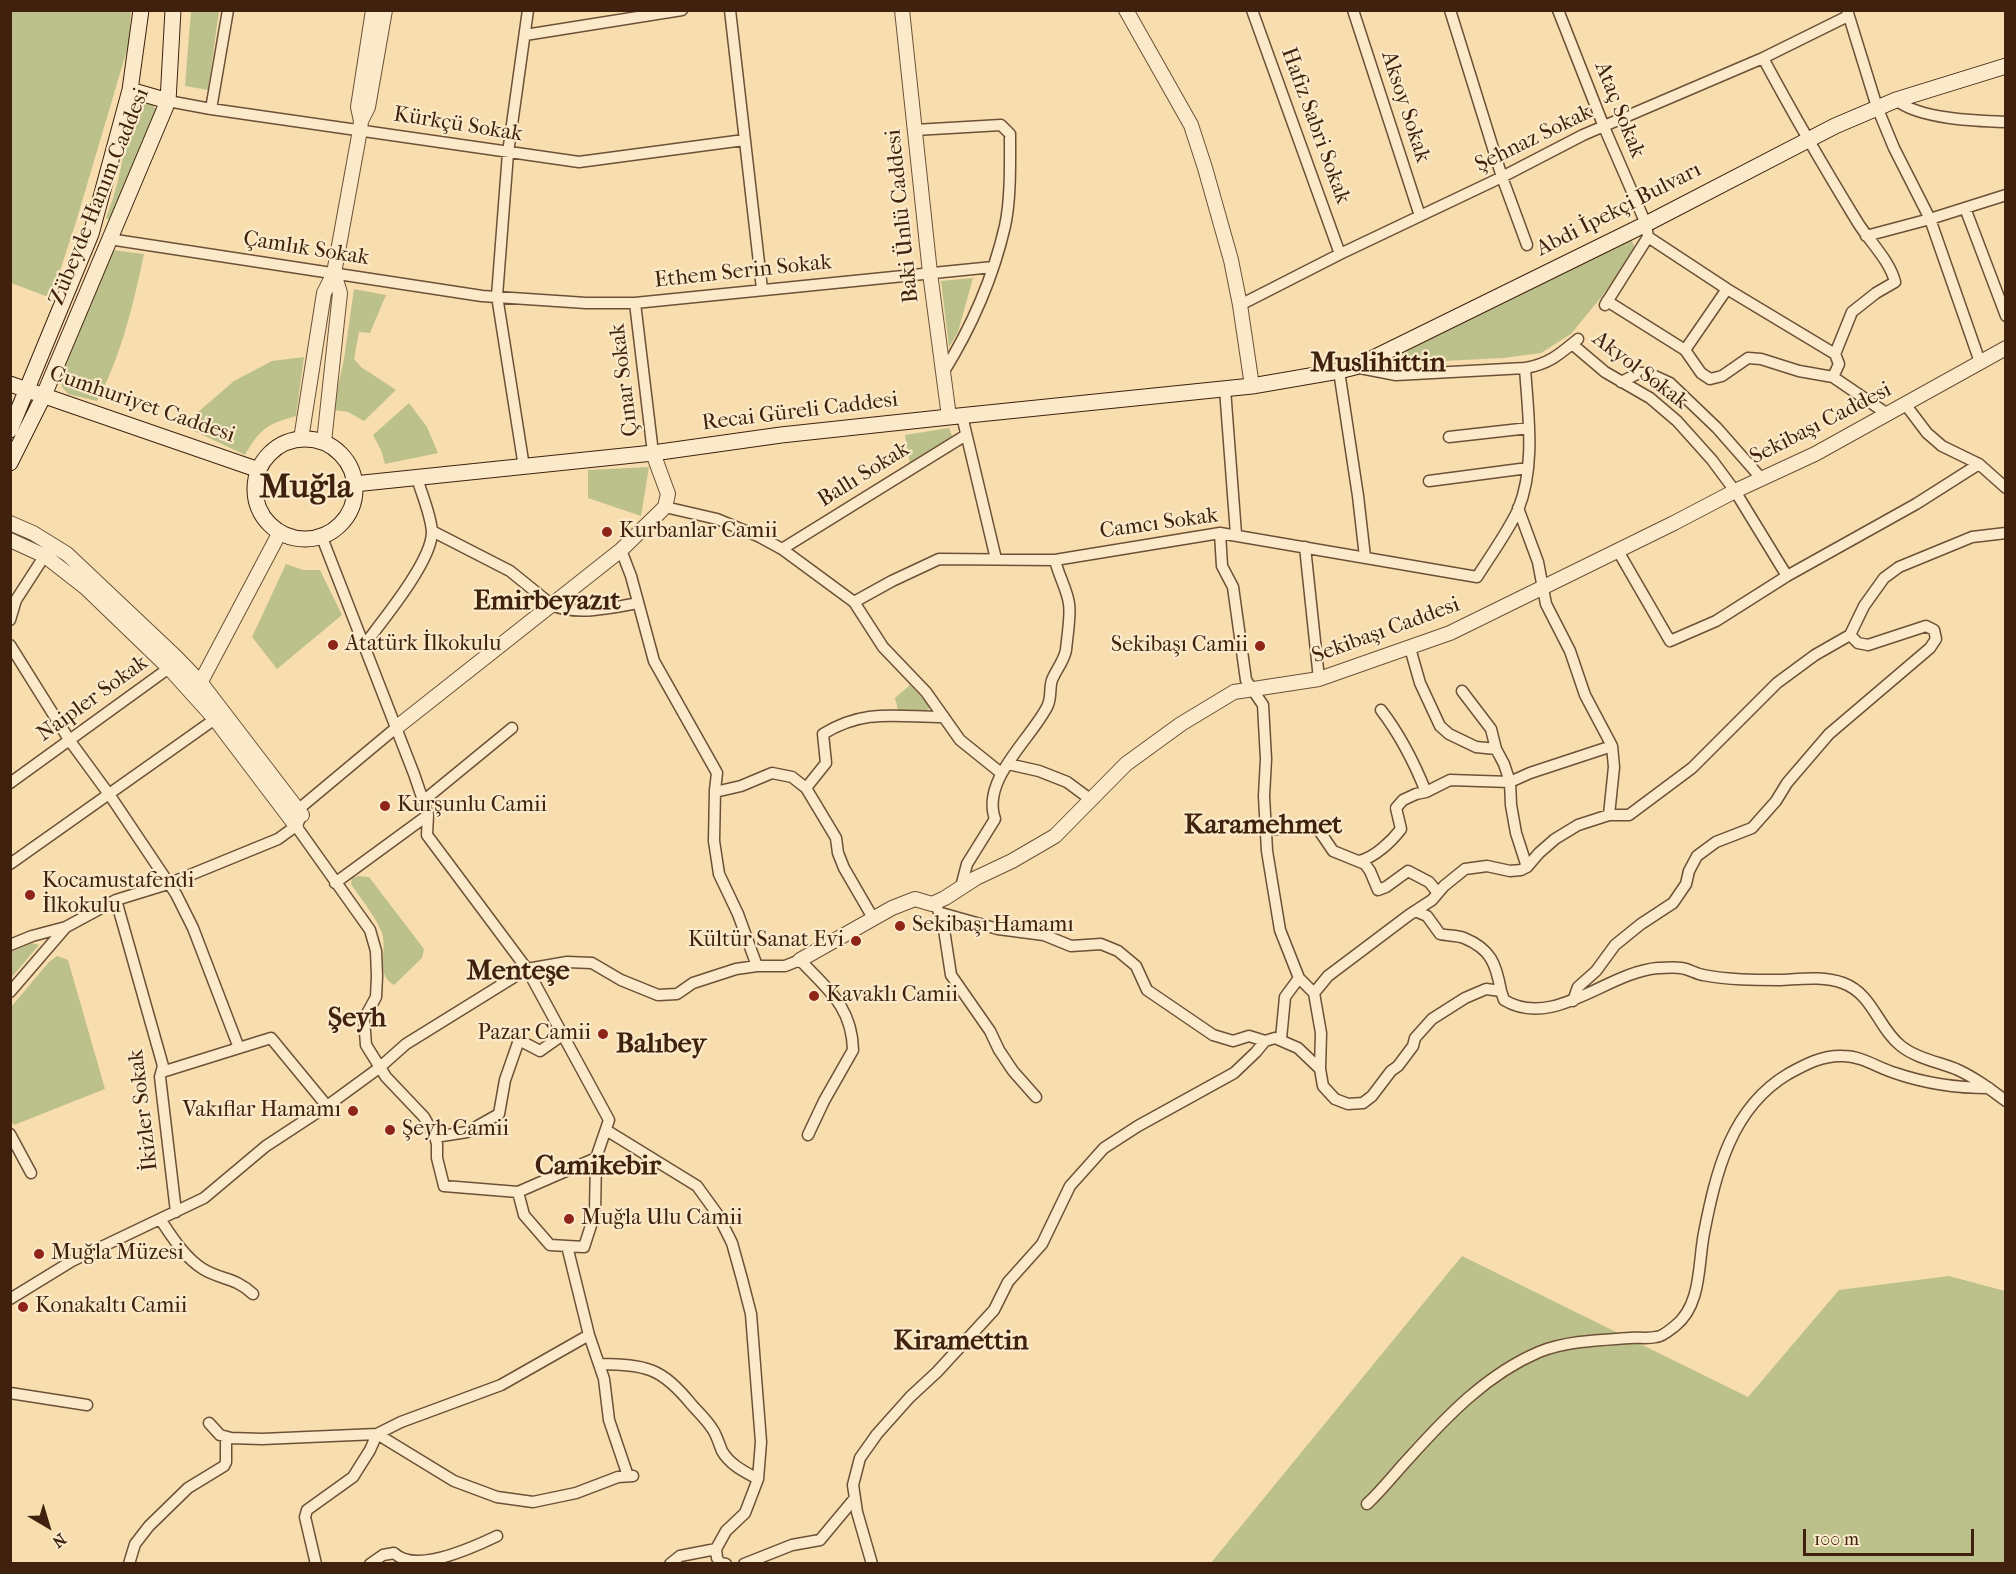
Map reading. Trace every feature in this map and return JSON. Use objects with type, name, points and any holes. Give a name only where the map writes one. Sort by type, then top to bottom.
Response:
[{"type":"main road","name":"Zübeyde Hanım Caddesi","points":[[10,430],[91,234],[130,90],[141,10]]},
{"type":"main road","name":"Zübeyde Hanım Caddesi","points":[[10,463],[44,395],[168,101],[173,10]]},
{"type":"main road","name":"Abdi İpekçi Bulvarı","points":[[1252,386],[1355,367],[1647,230],[1807,139],[1896,100],[2006,66]]},
{"type":"main road","points":[[130,90],[168,101]]},
{"type":"main road","points":[[91,234],[110,239]]},
{"type":"main road","name":"Cumhuriyet Caddesi","points":[[10,384],[259,470]]},
{"type":"main road","name":"Recai Güreli Caddesi","points":[[354,484],[653,453],[781,435],[955,416],[1252,386]]},
{"type":"main road","points":[[301,439],[324,442],[345,459],[351,471],[354,497],[346,515],[333,529],[321,535],[300,538],[280,532],[262,516],[257,505],[255,481],[259,470],[271,452],[280,445],[301,439]]},
{"type":"street","points":[[211,109],[228,10]]},
{"type":"street","points":[[361,126],[358,106],[373,10]]},
{"type":"street","points":[[301,439],[324,292],[334,273],[385,10]]},
{"type":"street","points":[[524,467],[497,296],[508,153],[528,10]]},
{"type":"street","points":[[525,34],[682,10]]},
{"type":"street","points":[[730,10],[762,289]]},
{"type":"street","name":"Baki Ünlü Caddesi","points":[[902,10],[943,373],[955,416]]},
{"type":"street","points":[[1126,10],[1191,125],[1231,260],[1252,386]]},
{"type":"street","name":"Hafız Sabri Sokak","points":[[1252,10],[1340,254]]},
{"type":"street","name":"Aksoy Sokak","points":[[1353,10],[1420,216]]},
{"type":"street","points":[[1450,10],[1502,177],[1527,245]]},
{"type":"street","name":"Ataç Sokak","points":[[1559,11],[1647,230]]},
{"type":"street","points":[[1848,13],[1877,107],[1894,148],[1930,219],[1980,362]]},
{"type":"street","name":"Şehnaz Sokak","points":[[1240,305],[1583,135],[1763,58],[1848,13]]},
{"type":"street","points":[[1763,58],[1807,139],[1866,236],[1893,272],[1895,282],[1876,293],[1852,312],[1835,354]]},
{"type":"street","points":[[1896,100],[1906,108],[1967,120],[2006,122]]},
{"type":"street","name":"Kürkçü Sokak","points":[[168,101],[211,109],[361,126],[508,153],[579,162],[744,140]]},
{"type":"street","points":[[915,130],[1001,125],[1010,134],[1005,224],[993,267],[960,345],[943,373]]},
{"type":"street","points":[[1866,236],[2006,195]]},
{"type":"street","points":[[1965,208],[2006,316]]},
{"type":"street","points":[[1833,377],[1839,364],[1835,354],[1727,289],[1647,230],[1605,304],[1685,350],[1701,373],[1710,379],[1722,376],[1748,358],[1761,359],[1799,371],[1833,377],[1886,413]]},
{"type":"street","name":"Çamlık Sokak","points":[[110,239],[497,296]]},
{"type":"street","name":"Ethem Serin Sokak","points":[[497,296],[586,303],[635,303],[993,267]]},
{"type":"street","points":[[324,442],[340,293],[334,273]]},
{"type":"street","points":[[1685,350],[1727,289]]},
{"type":"street","name":"Çınar Sokak","points":[[635,303],[653,453]]},
{"type":"street","name":"Akyol Sokak","points":[[1525,369],[1555,359],[1575,341],[1621,382],[1650,398],[1677,421],[1712,460],[1735,491],[1787,576]]},
{"type":"street","name":"Sekibaşı Caddesi","points":[[800,960],[892,908],[915,900],[937,908],[976,878],[1012,861],[1055,836],[1126,764],[1181,724],[1234,692],[1319,679],[1450,633],[1761,478],[1815,454],[2006,348]]},
{"type":"street","points":[[1355,367],[1396,375],[1525,369],[1529,428],[1528,468],[1518,508],[1538,562],[1546,604],[1570,651],[1585,695],[1612,747],[1614,767],[1610,815]]},
{"type":"street","points":[[1339,371],[1365,556]]},
{"type":"street","points":[[1621,382],[1639,373],[1648,373],[1670,383],[1717,428],[1761,478]]},
{"type":"street","points":[[1225,389],[1236,534]]},
{"type":"street","points":[[1905,404],[1927,433],[1942,446],[1979,464],[2006,488]]},
{"type":"street","points":[[955,416],[966,435],[996,559]]},
{"type":"street","points":[[1449,437],[1529,428]]},
{"type":"street","name":"Ballı Sokak","points":[[782,549],[966,435]]},
{"type":"street","points":[[10,945],[32,936],[66,927],[116,900],[168,884],[278,839],[296,817],[397,727],[621,550],[665,507],[668,494],[653,453]]},
{"type":"street","points":[[1618,551],[1670,641],[1716,621],[1787,576],[1916,504],[1979,464]]},
{"type":"street","points":[[1429,481],[1528,468]]},
{"type":"street","points":[[365,644],[402,594],[430,548],[432,531],[417,478]]},
{"type":"street","points":[[665,507],[717,519],[782,549],[854,602],[883,647],[926,692],[960,740],[1004,769],[1039,771],[1066,782],[1090,799]]},
{"type":"street","name":"Camcı Sokak","points":[[854,602],[939,559],[1055,560],[1220,533],[1477,577],[1504,536],[1518,508]]},
{"type":"street","points":[[10,523],[48,550],[169,668],[197,689],[215,719],[296,817]]},
{"type":"street","points":[[432,531],[510,572],[558,608],[600,610],[638,603]]},
{"type":"street","points":[[197,689],[280,532]]},
{"type":"street","points":[[1220,533],[1222,566],[1233,586],[1246,680],[1263,705],[1267,851],[1280,930],[1299,978],[1314,993],[1322,1033],[1320,1069],[1323,1086],[1335,1099],[1348,1104],[1363,1103],[1398,1066],[1413,1046],[1414,1038],[1432,1019],[1465,998],[1486,989],[1501,990]]},
{"type":"street","points":[[1314,993],[1328,976],[1432,900],[1465,869],[1487,866],[1510,871],[1527,867],[1555,838],[1578,825],[1610,815],[1629,815],[1646,803],[1692,768],[1777,683],[1815,655],[1850,635],[1864,606],[1884,578],[1899,567],[1972,537],[2006,533]]},
{"type":"street","points":[[321,535],[397,727],[428,815],[427,836],[528,969],[609,1120],[596,1158],[595,1213],[584,1246],[550,1245],[524,1215],[518,1192]]},
{"type":"street","points":[[10,540],[67,554],[98,582],[197,689],[296,817],[335,883],[370,930],[376,951],[376,996],[364,1019],[366,1045],[379,1068],[424,1117],[435,1137],[437,1158],[444,1186],[518,1192],[596,1158]]},
{"type":"street","points":[[1305,548],[1319,679]]},
{"type":"street","points":[[10,620],[16,600],[48,550]]},
{"type":"street","points":[[621,550],[631,576],[654,661],[717,773],[714,841],[719,874],[738,914],[757,966]]},
{"type":"street","points":[[961,888],[967,864],[995,819],[991,808],[993,794],[1004,769],[1035,728],[1049,704],[1052,681],[1065,653],[1070,604],[1058,575],[1055,560]]},
{"type":"street","points":[[1573,1001],[1578,987],[1596,971],[1615,945],[1673,903],[1686,884],[1689,871],[1697,856],[1716,842],[1752,828],[1829,734],[1930,648],[1936,639],[1934,630],[1926,626],[1869,645],[1858,643],[1850,635]]},
{"type":"street","points":[[10,645],[70,741],[110,795],[176,894],[193,928],[239,1048]]},
{"type":"street","points":[[1410,648],[1420,683],[1440,726],[1449,734],[1476,747],[1496,749]]},
{"type":"street","name":"Naipler Sokak","points":[[10,783],[169,668]]},
{"type":"street","points":[[1462,691],[1491,729],[1496,749],[1504,764],[1510,782],[1512,814],[1527,867]]},
{"type":"street","points":[[1381,711],[1398,731],[1412,757],[1426,792]]},
{"type":"street","points":[[806,788],[826,763],[823,734],[839,724],[875,715],[944,717]]},
{"type":"street","points":[[10,864],[215,719]]},
{"type":"street","points":[[423,801],[512,728]]},
{"type":"street","points":[[1359,861],[1366,860],[1393,839],[1401,829],[1396,808],[1403,800],[1416,794],[1426,792],[1450,780],[1510,782],[1530,773],[1612,747]]},
{"type":"street","points":[[715,792],[741,786],[772,773],[792,777],[806,788],[837,838],[838,853],[844,868],[873,918]]},
{"type":"street","points":[[335,883],[428,815]]},
{"type":"street","points":[[1266,830],[1317,826],[1333,852],[1359,861],[1370,871],[1378,890],[1408,871],[1429,882],[1438,893]]},
{"type":"street","name":"İkizler Sokak","points":[[116,900],[163,1066],[160,1077],[176,1212]]},
{"type":"street","points":[[937,908],[998,929],[1044,935],[1071,946],[1101,944],[1118,951],[1136,966],[1147,990],[1213,1035],[1233,1041],[1249,1036],[1265,1041]]},
{"type":"street","points":[[937,908],[951,975],[990,1031],[1013,1071],[1036,1097]]},
{"type":"street","points":[[1415,911],[1426,916],[1440,934],[1462,937],[1488,955],[1496,967],[1504,1000],[1516,1007],[1546,1008],[1573,1001],[1623,977],[1657,968],[1681,968],[1702,975],[1739,980],[1816,978],[1843,983],[1857,990],[1903,1048],[1958,1070],[2006,1101]]},
{"type":"street","points":[[10,992],[66,927]]},
{"type":"street","points":[[10,1299],[72,1261],[204,1198],[266,1146],[327,1106],[379,1068],[406,1044],[528,969],[567,962],[592,963],[621,980],[658,995],[677,994],[693,983],[736,969],[784,966],[800,960],[835,995],[845,1014],[853,1041],[853,1050],[808,1135]]},
{"type":"street","points":[[1281,1039],[1285,997],[1299,978]]},
{"type":"street","points":[[435,1137],[467,1132],[499,1114],[505,1080],[519,1040],[540,1051],[564,1034]]},
{"type":"street","points":[[162,1072],[271,1038],[327,1106]]},
{"type":"street","points":[[872,1563],[853,1485],[860,1458],[909,1397],[937,1372],[994,1310],[1008,1282],[1042,1244],[1070,1186],[1091,1161],[1117,1138],[1234,1073],[1265,1041],[1281,1039],[1298,1048],[1320,1069]]},
{"type":"street","points":[[1367,1504],[1440,1426],[1493,1378],[1540,1352],[1568,1344],[1630,1338],[1658,1338],[1683,1319],[1690,1310],[1704,1233],[1725,1152],[1746,1110],[1780,1079],[1820,1058],[1844,1056],[1873,1063],[1894,1073],[1962,1088],[1989,1088]]},
{"type":"street","points":[[606,1130],[697,1186],[718,1215],[732,1243],[751,1314],[761,1442],[758,1479],[745,1514],[726,1531],[716,1549],[720,1563],[726,1563]]},
{"type":"street","points":[[10,1134],[31,1173]]},
{"type":"street","points":[[160,1220],[193,1262],[204,1270],[242,1284],[254,1294]]},
{"type":"street","points":[[377,1434],[454,1481],[497,1497],[533,1502],[576,1493],[618,1477],[631,1476],[609,1420],[604,1379],[589,1335],[567,1245]]},
{"type":"street","points":[[209,1423],[220,1435],[226,1437],[262,1439],[377,1434],[401,1422],[501,1385],[589,1335]]},
{"type":"street","points":[[599,1364],[645,1368],[669,1380],[680,1388],[714,1430],[723,1453],[734,1465],[758,1479]]},
{"type":"street","points":[[10,1393],[87,1405]]},
{"type":"street","points":[[316,1563],[305,1517],[307,1510],[353,1477],[377,1434]]},
{"type":"street","points":[[129,1563],[135,1544],[149,1526],[188,1488],[224,1466],[226,1437]]},
{"type":"street","points":[[744,1563],[792,1545],[820,1540],[855,1498]]},
{"type":"street","points":[[370,1563],[383,1555],[394,1552],[399,1559],[411,1563],[450,1557],[497,1536]]},
{"type":"street","points":[[670,1563],[680,1556],[716,1549]]},
{"type":"green space","points":[[10,11],[131,11],[129,43],[51,298],[11,283]]},
{"type":"green space","points":[[191,11],[219,11],[208,90],[185,86]]},
{"type":"green space","points":[[136,101],[151,103],[157,110],[109,220],[106,218],[121,165],[131,104]]},
{"type":"green space","points":[[1630,236],[1635,248],[1616,279],[1571,334],[1541,353],[1504,358],[1382,364]]},
{"type":"green space","points":[[112,250],[144,254],[120,348],[97,401],[68,394],[62,387],[61,374]]},
{"type":"green space","points":[[973,278],[958,332],[949,347],[941,281]]},
{"type":"green space","points":[[354,289],[386,295],[370,333],[359,332],[354,359],[361,367],[396,390],[364,421],[348,412],[333,410],[344,359]]},
{"type":"green space","points":[[304,357],[296,416],[265,429],[255,439],[245,455],[190,429],[197,413],[234,381],[272,361]]},
{"type":"green space","points":[[409,403],[427,427],[438,453],[385,464],[373,435]]},
{"type":"green space","points":[[949,428],[953,438],[910,464],[905,435]]},
{"type":"green space","points":[[649,467],[641,516],[588,498],[588,470]]},
{"type":"green space","points":[[286,564],[303,570],[320,570],[342,615],[277,669],[252,637]]},
{"type":"green space","points":[[910,685],[931,707],[926,711],[898,710],[895,698]]},
{"type":"green space","points":[[369,877],[424,949],[422,958],[394,985],[388,980],[383,968],[383,940],[380,928],[351,884],[352,878]]},
{"type":"green space","points":[[32,943],[39,945],[11,978],[11,952]]},
{"type":"green space","points":[[57,956],[68,960],[105,1089],[14,1125],[10,1119],[11,1007],[49,962]]},
{"type":"green space","points":[[1462,1256],[1748,1397],[1839,1290],[1949,1276],[2005,1291],[2005,1563],[1210,1564]]},
{"type":"place","name":"Kurbanlar Camii","points":[[607,532]]},
{"type":"place","name":"Atatürk İlkokulu","points":[[333,645]]},
{"type":"place","name":"Sekibaşı Camii","points":[[1260,646]]},
{"type":"place","name":"Kurşunlu Camii","points":[[385,806]]},
{"type":"place","name":"Kocamustafendi İlkokulu","points":[[30,895]]},
{"type":"place","name":"Sekibaşı Hamamı","points":[[900,926]]},
{"type":"place","name":"Kültür Sanat Evi","points":[[856,941]]},
{"type":"place","name":"Kavaklı Camii","points":[[814,996]]},
{"type":"place","name":"Pazar Camii","points":[[603,1034]]},
{"type":"place","name":"Vakıflar Hamamı","points":[[353,1111]]},
{"type":"place","name":"Şeyh Camii","points":[[390,1130]]},
{"type":"place","name":"Muğla Ulu Camii","points":[[569,1219]]},
{"type":"place","name":"Muğla Müzesi","points":[[39,1254]]},
{"type":"place","name":"Konakaltı Camii","points":[[23,1307]]},
{"type":"district","name":"Muslihittin","points":[[1378,364]]},
{"type":"district","name":"Muğla","points":[[306,489]]},
{"type":"district","name":"Emirbeyazıt","points":[[547,602]]},
{"type":"district","name":"Karamehmet","points":[[1263,826]]},
{"type":"district","name":"Menteşe","points":[[518,972]]},
{"type":"district","name":"Şeyh","points":[[357,1019]]},
{"type":"district","name":"Balıbey","points":[[661,1045]]},
{"type":"district","name":"Camikebir","points":[[598,1167]]},
{"type":"district","name":"Kiramettin","points":[[961,1342]]}]
